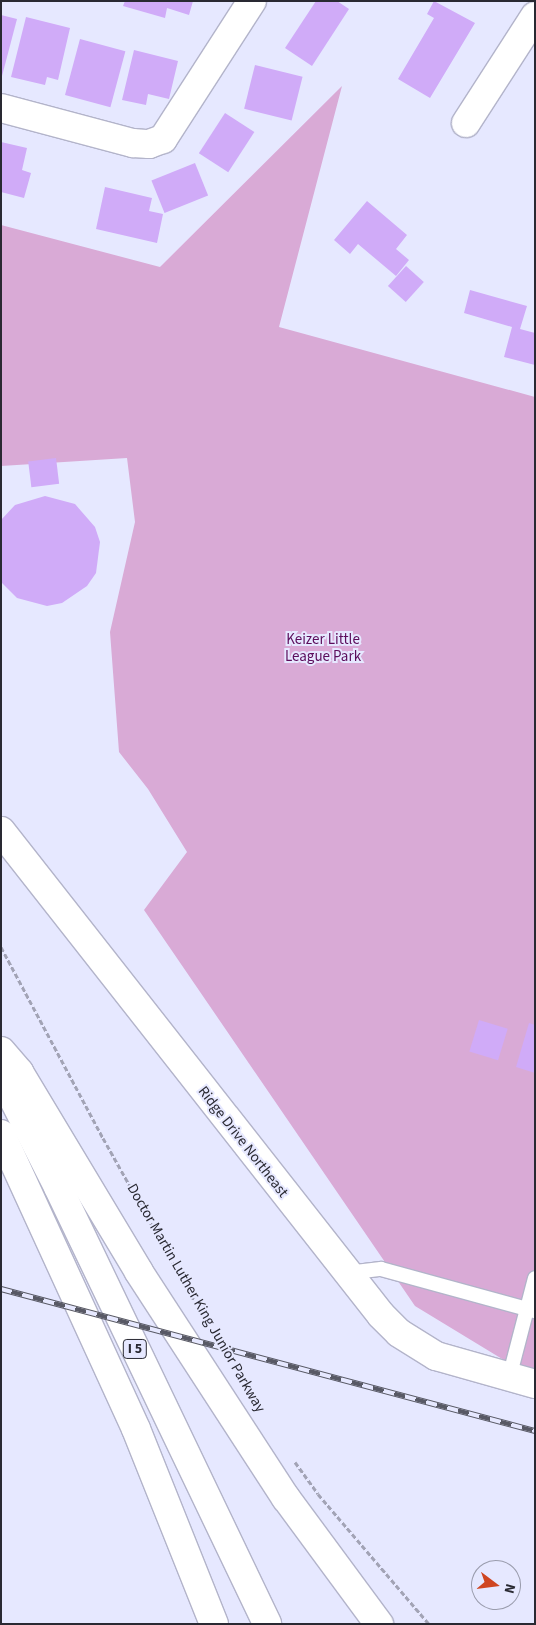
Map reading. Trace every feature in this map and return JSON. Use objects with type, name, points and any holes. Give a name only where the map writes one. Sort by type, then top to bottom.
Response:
[{"type":"main road","points":[[1,108],[133,143],[149,144],[163,139],[252,1]]},
{"type":"main road","points":[[466,122],[535,16]]},
{"type":"main road","name":"Ridge Drive Northeast","points":[[1,832],[381,1315],[418,1347],[450,1362],[535,1384]]},
{"type":"main road","points":[[1,1051],[19,1072],[140,1272],[286,1498],[379,1624]]},
{"type":"main road","name":"I 5","points":[[1,1075],[58,1187],[267,1624]]},
{"type":"main road","points":[[1,1134],[136,1429],[214,1624]]},
{"type":"lane","points":[[347,1273],[381,1269],[531,1309]]},
{"type":"lane","points":[[509,1378],[531,1309],[535,1278]]},
{"type":"path","name":"Doctor Martin Luther King Junior Parkway","points":[[1,947],[103,1138],[226,1356]]},
{"type":"path","points":[[292,1458],[318,1494],[429,1624]]},
{"type":"green space","name":"Keizer Little League Park","points":[[342,86],[279,327],[535,397],[535,1376],[525,1373],[415,1306],[144,910],[187,852],[148,789],[119,752],[110,632],[135,522],[127,458],[1,466],[1,225],[160,267]]},
{"type":"building","points":[[125,1],[193,1],[189,15],[167,8],[165,18],[123,6]]},
{"type":"building","points":[[316,1],[337,1],[349,9],[312,66],[285,48]]},
{"type":"building","points":[[434,1],[475,23],[430,98],[398,79],[434,18],[427,14]]},
{"type":"building","points":[[1,15],[17,19],[2,76],[1,76]]},
{"type":"building","points":[[26,17],[70,28],[58,80],[47,77],[45,85],[11,77]]},
{"type":"building","points":[[80,39],[125,51],[110,107],[65,95]]},
{"type":"building","points":[[134,50],[178,61],[169,99],[148,94],[146,105],[122,100]]},
{"type":"building","points":[[255,65],[303,77],[292,121],[244,109]]},
{"type":"building","points":[[225,113],[254,132],[228,172],[199,153]]},
{"type":"building","points":[[1,142],[27,148],[22,170],[31,173],[24,198],[1,192]]},
{"type":"building","points":[[195,163],[208,195],[165,213],[151,181]]},
{"type":"building","points":[[105,187],[152,198],[149,211],[163,214],[157,243],[96,229]]},
{"type":"building","points":[[367,201],[407,235],[396,249],[409,260],[396,276],[358,244],[350,254],[334,240]]},
{"type":"building","points":[[406,266],[424,282],[406,302],[388,286]]},
{"type":"building","points":[[470,290],[527,306],[520,329],[535,333],[535,365],[504,357],[512,327],[464,313]]},
{"type":"building","points":[[56,458],[59,484],[31,487],[28,461]]},
{"type":"building","points":[[45,496],[75,504],[95,527],[100,542],[96,573],[87,586],[62,603],[47,606],[17,598],[1,582],[1,520],[15,505]]},
{"type":"building","points":[[479,1020],[508,1029],[498,1060],[469,1052]]},
{"type":"building","points":[[529,1023],[535,1025],[535,1073],[516,1067]]},
{"type":"railway","points":[[1,1289],[535,1431]]}]
